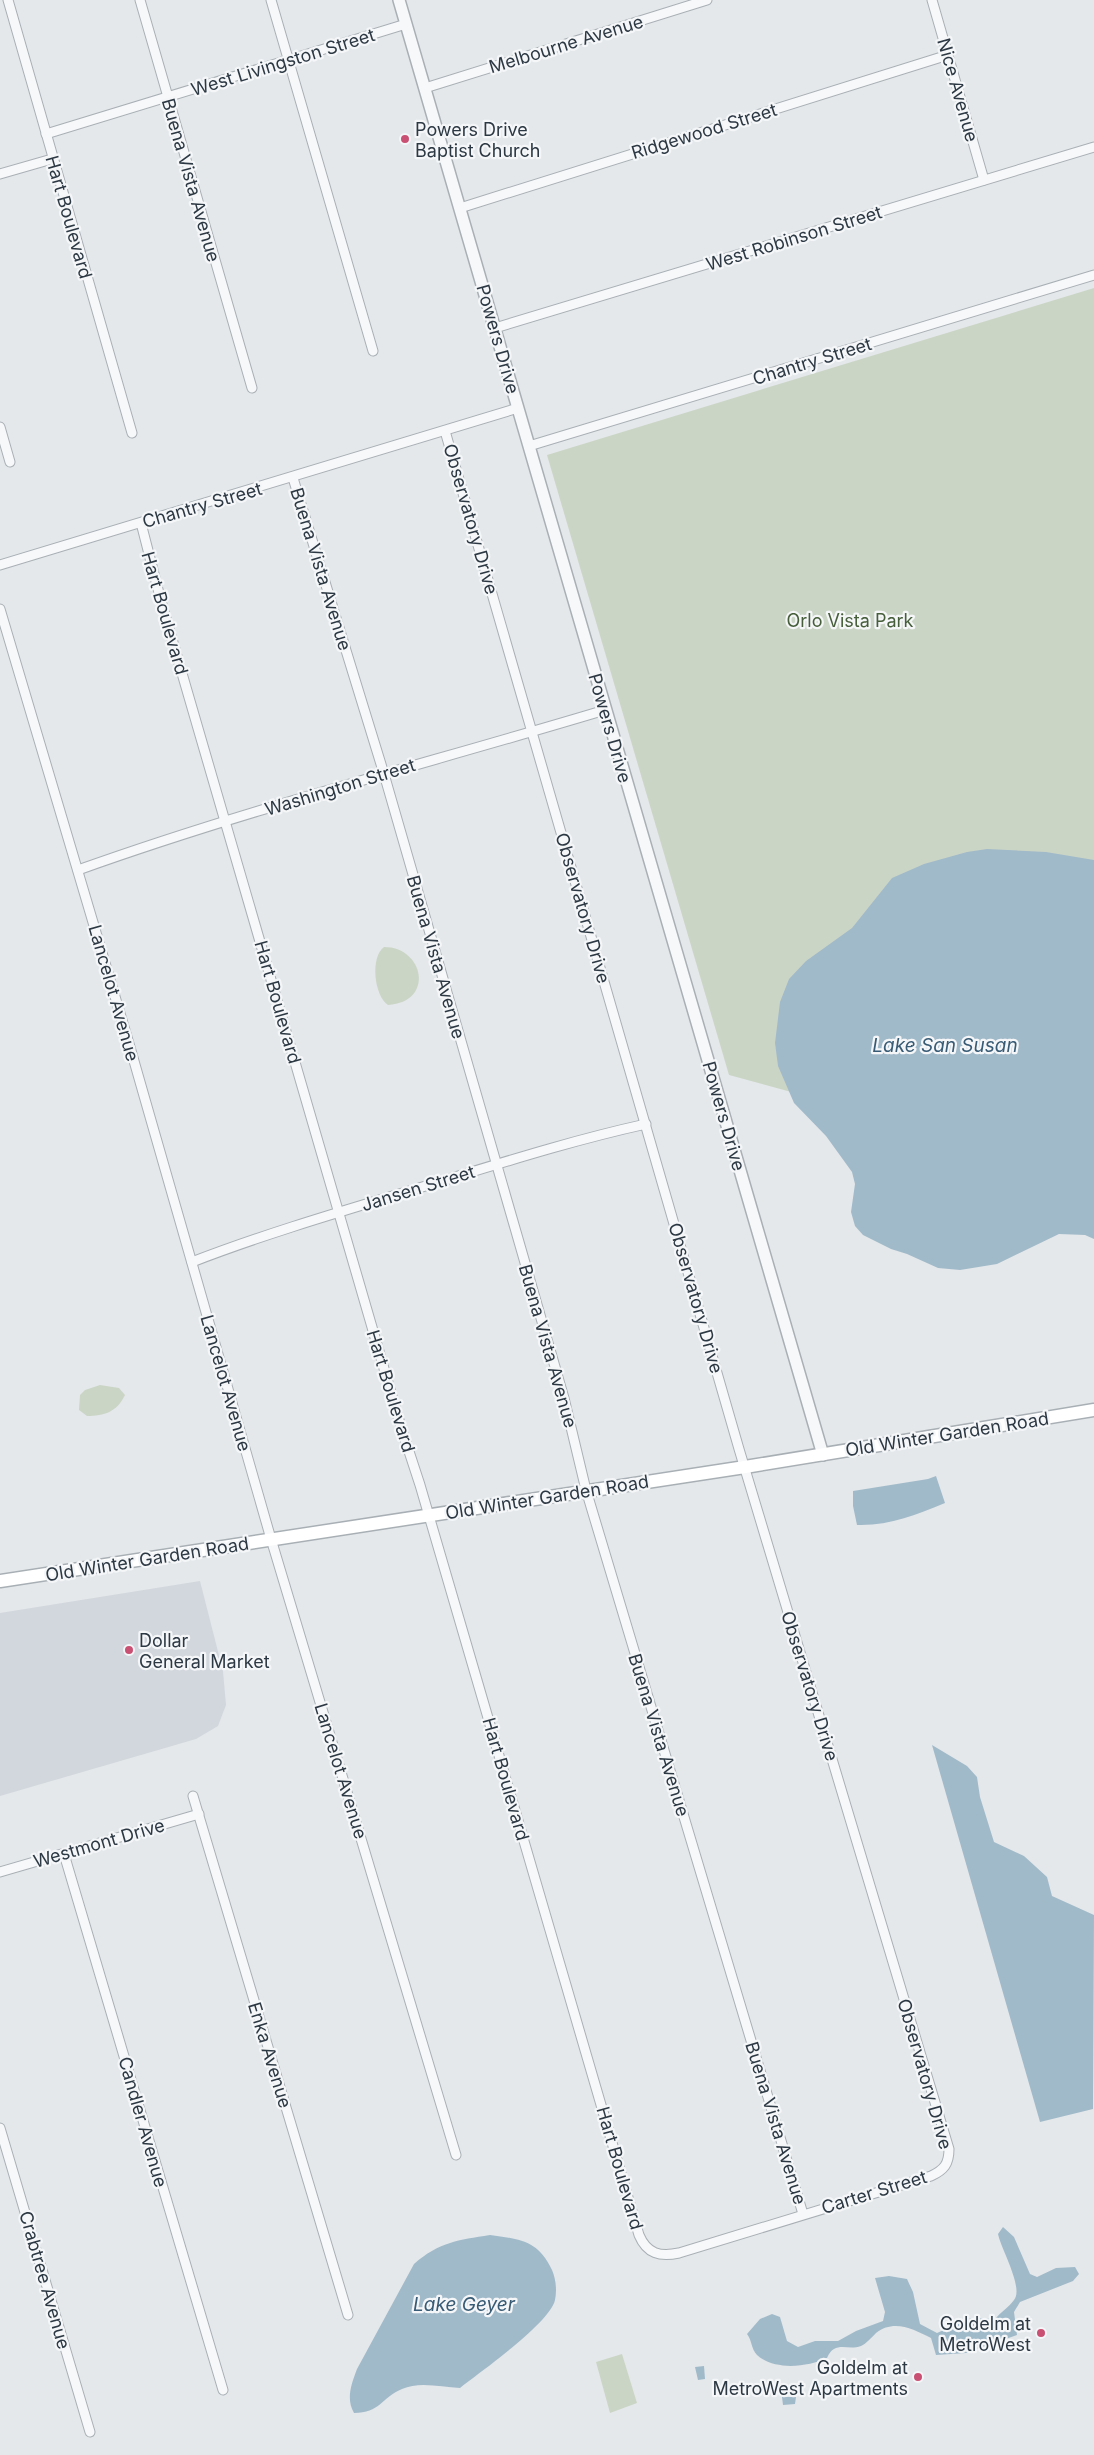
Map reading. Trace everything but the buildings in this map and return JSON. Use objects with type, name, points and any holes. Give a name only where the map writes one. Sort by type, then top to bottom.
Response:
[{"type":"main road","name":"Old Winter Garden Road","points":[[0,1581],[823,1455],[1094,1410]]},
{"type":"street","name":"Hart Boulevard","points":[[8,0],[132,433]]},
{"type":"street","name":"Buena Vista Avenue","points":[[140,0],[252,388]]},
{"type":"street","points":[[271,0],[373,351]]},
{"type":"street","name":"Powers Drive","points":[[399,0],[823,1455]]},
{"type":"street","name":"Melbourne Avenue","points":[[425,88],[707,0]]},
{"type":"street","name":"Nice Avenue","points":[[932,0],[984,180]]},
{"type":"street","name":"West Livingston Street","points":[[46,134],[406,24]]},
{"type":"street","name":"Ridgewood Street","points":[[460,208],[948,55]]},
{"type":"street","name":"West Robinson Street","points":[[495,328],[1094,147]]},
{"type":"street","points":[[0,174],[52,159]]},
{"type":"street","name":"Chantry Street","points":[[529,446],[1094,275]]},
{"type":"street","name":"Chantry Street","points":[[0,565],[293,478],[518,408]]},
{"type":"street","points":[[0,427],[10,462]]},
{"type":"street","name":"Observatory Drive","points":[[445,431],[745,1467],[947,2142],[948,2163]]},
{"type":"street","name":"Buena Vista Avenue","points":[[293,478],[384,774],[564,1398],[586,1490],[803,2214]]},
{"type":"street","name":"Hart Boulevard","points":[[141,523],[225,822],[639,2235],[646,2248],[653,2254]]},
{"type":"street","name":"Lancelot Avenue","points":[[0,609],[78,870],[271,1539],[456,2155]]},
{"type":"street","name":"Washington Street","points":[[78,870],[225,822],[605,710]]},
{"type":"street","name":"Jansen Street","points":[[192,1262],[258,1237],[496,1164],[584,1138],[646,1124]]},
{"type":"street","name":"Enka Avenue","points":[[193,1796],[348,2315]]},
{"type":"street","name":"Westmont Drive","points":[[0,1872],[199,1814]]},
{"type":"street","name":"Candler Avenue","points":[[64,1854],[223,2390]]},
{"type":"street","name":"Crabtree Avenue","points":[[0,2128],[90,2432]]},
{"type":"street","name":"Carter Street","points":[[653,2254],[679,2254],[803,2214],[931,2176],[944,2168],[948,2163]]},
{"type":"shaded area","points":[[200,1581],[223,1671],[226,1705],[218,1726],[196,1739],[0,1796],[0,1613]]},
{"type":"green space","name":"Orlo Vista Park","points":[[1094,288],[1094,916],[835,1104],[729,1075],[547,455]]},
{"type":"green space","points":[[384,947],[398,949],[408,956],[415,965],[419,975],[418,985],[413,995],[403,1002],[388,1005],[379,994],[375,967],[380,952]]},
{"type":"green space","points":[[100,1385],[119,1388],[125,1395],[122,1401],[109,1412],[87,1416],[79,1410],[80,1395],[85,1390]]},
{"type":"green space","points":[[622,2354],[637,2403],[610,2413],[596,2362]]},
{"type":"water","name":"Lake San Susan","points":[[987,849],[1046,852],[1094,860],[1094,1239],[1085,1235],[1059,1234],[997,1264],[960,1270],[938,1268],[891,1249],[863,1235],[855,1226],[851,1212],[855,1184],[852,1172],[826,1136],[794,1103],[778,1066],[775,1043],[780,1002],[789,979],[806,961],[852,928],[892,878],[924,864],[967,852]]},
{"type":"water","points":[[936,1476],[945,1503],[891,1522],[857,1525],[853,1506],[853,1491],[928,1479]]},
{"type":"water","points":[[932,1745],[967,1766],[977,1777],[980,1797],[994,1842],[1024,1856],[1047,1877],[1052,1896],[1094,1915],[1093,2109],[1040,2122]]},
{"type":"water","points":[[1003,2227],[1014,2237],[1030,2274],[1037,2277],[1056,2268],[1075,2267],[1079,2274],[1073,2281],[1020,2302],[1014,2312],[1017,2335],[966,2353],[936,2355],[931,2338],[917,2331],[897,2326],[883,2329],[861,2346],[834,2349],[827,2358],[810,2364],[791,2366],[764,2360],[754,2350],[747,2334],[760,2319],[772,2314],[780,2317],[787,2341],[798,2347],[815,2341],[838,2341],[856,2331],[883,2321],[885,2312],[875,2278],[889,2276],[907,2279],[913,2292],[920,2324],[937,2333],[971,2318],[995,2319],[1012,2303],[1016,2294],[1011,2268],[998,2234]]},
{"type":"water","name":"Lake Geyer","points":[[490,2235],[527,2243],[540,2252],[547,2260],[552,2270],[556,2289],[555,2300],[550,2310],[528,2334],[460,2388],[416,2385],[402,2389],[370,2411],[354,2413],[350,2397],[351,2386],[357,2369],[414,2264],[441,2246]]},
{"type":"water","points":[[704,2366],[705,2379],[698,2380],[695,2367]]},
{"type":"water","points":[[782,2397],[796,2397],[795,2404],[783,2405]]},
{"type":"place","name":"Powers Drive Baptist Church","points":[[405,139]]},
{"type":"place","name":"Dollar General Market","points":[[129,1650]]},
{"type":"place","name":"Goldelm at MetroWest","points":[[1041,2333]]},
{"type":"place","name":"Goldelm at MetroWest Apartments","points":[[918,2377]]}]
